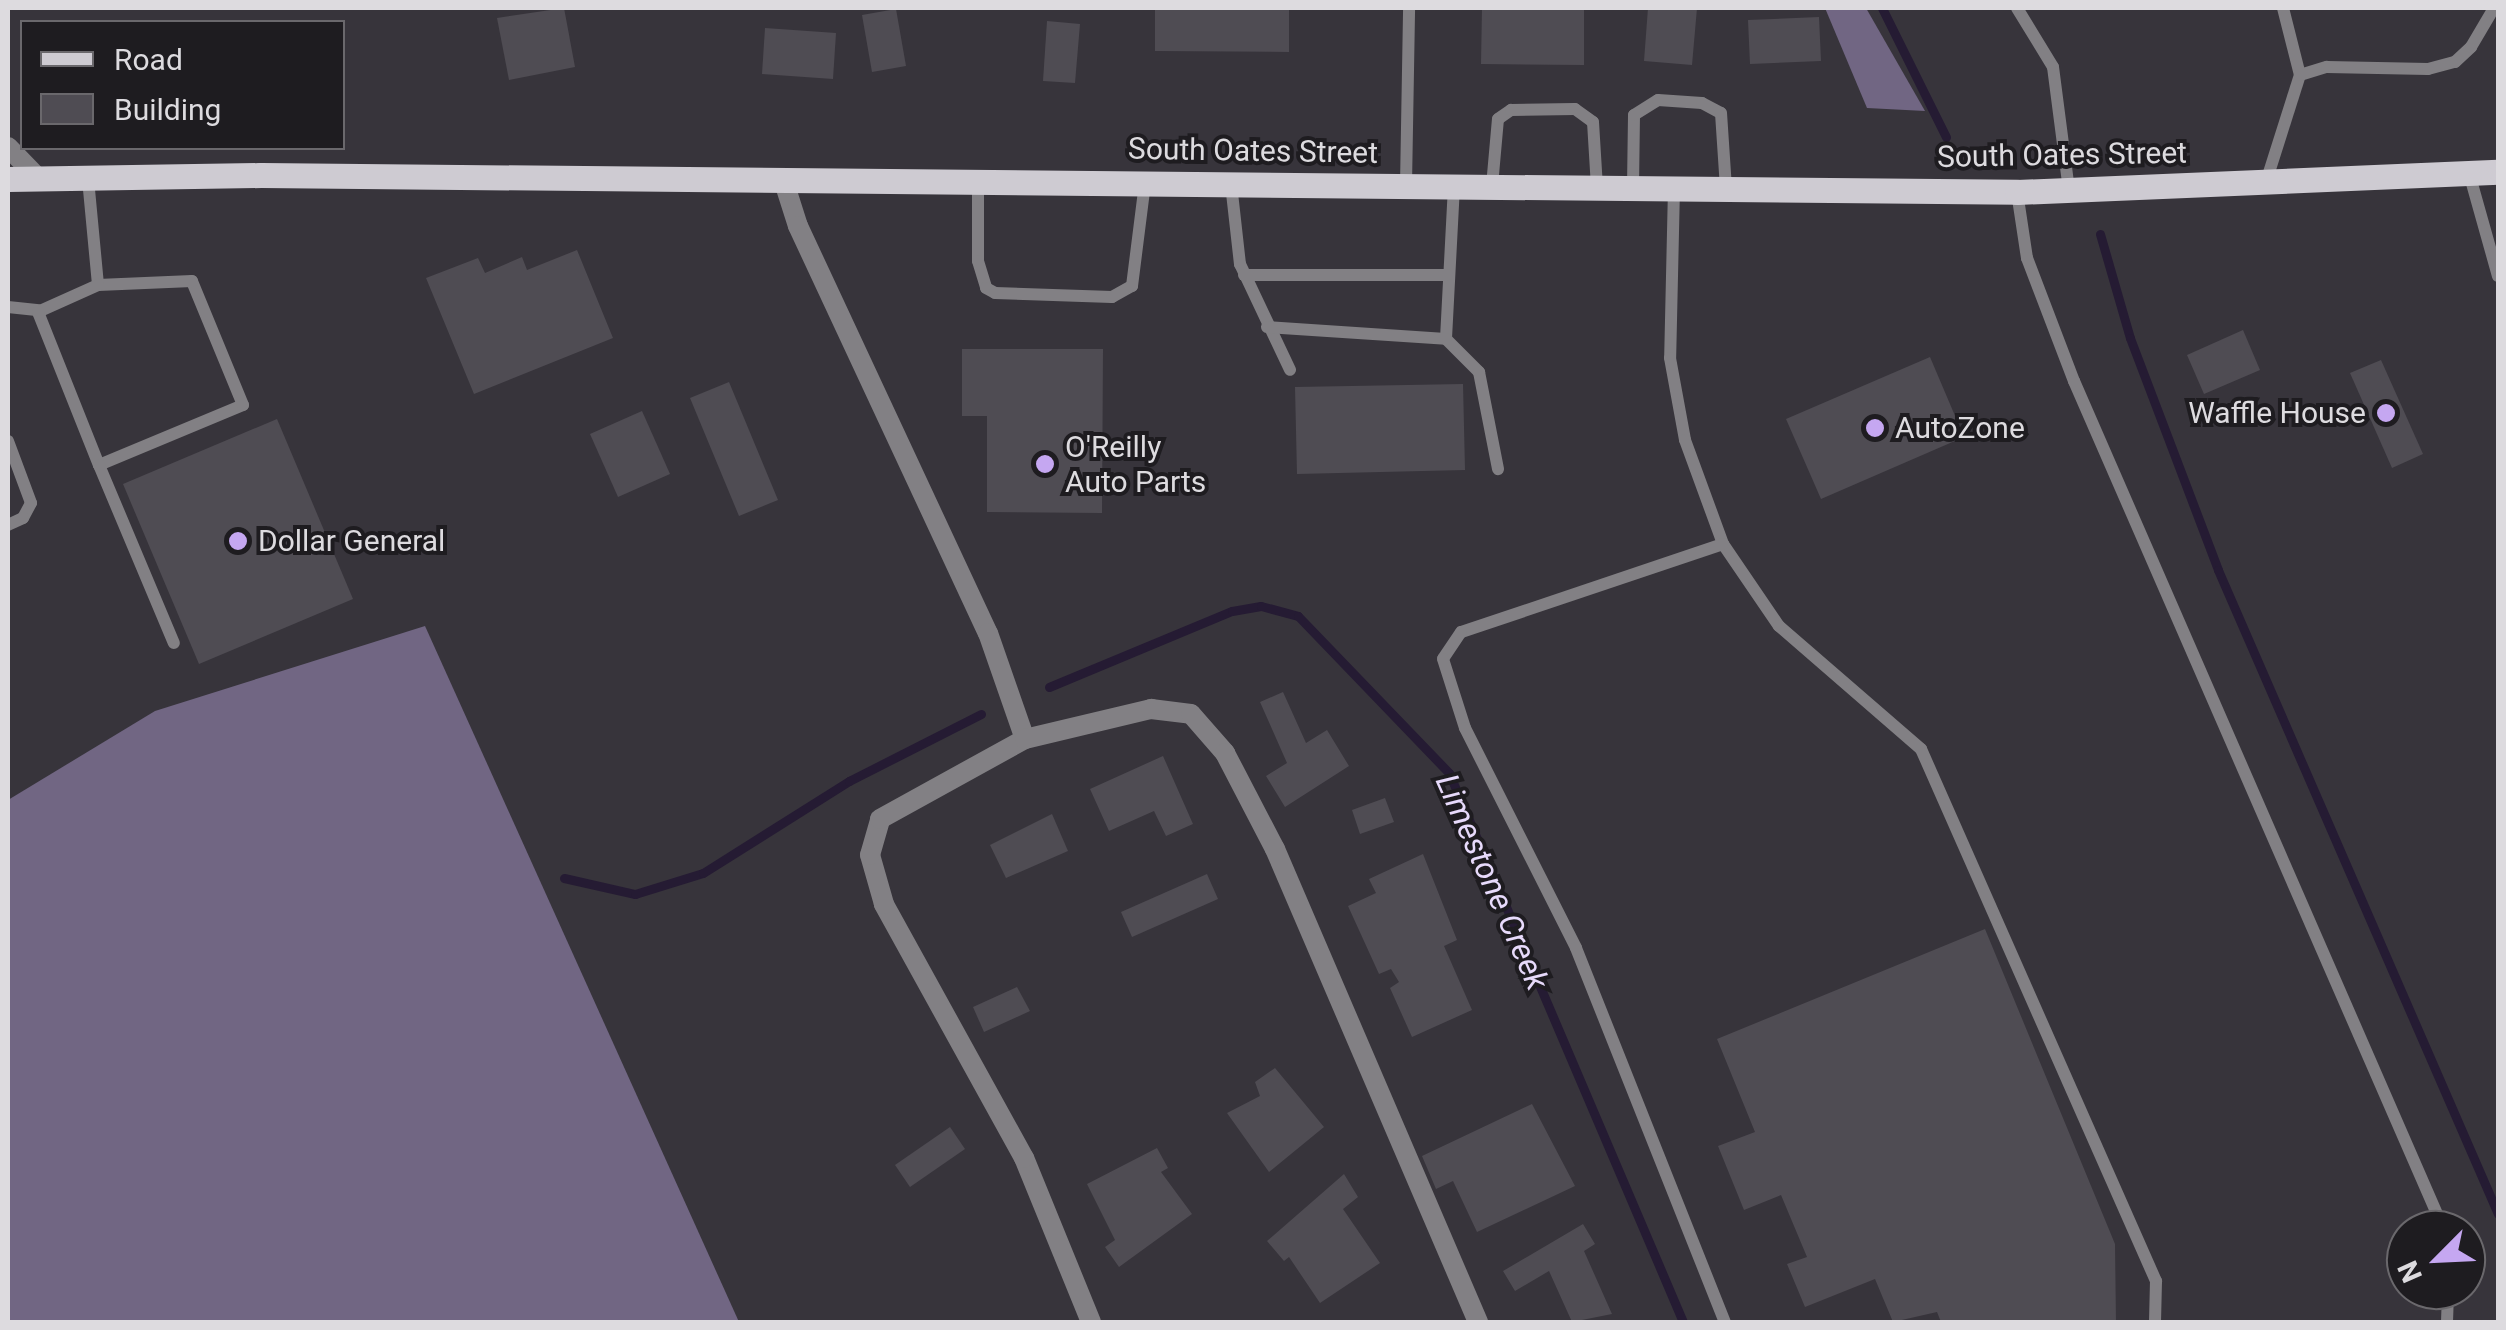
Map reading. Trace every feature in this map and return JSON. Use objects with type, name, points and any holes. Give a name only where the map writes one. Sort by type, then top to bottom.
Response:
[{"type":"main road","name":"South Oates Street","points":[[8,180],[978,181],[2017,192],[2498,172]]},
{"type":"street","points":[[8,147],[40,180]]},
{"type":"street","points":[[783,180],[798,226],[988,634],[1025,739]]},
{"type":"street","points":[[1091,1322],[1024,1158],[884,904],[870,856],[880,819],[1025,739],[1152,709],[1191,714],[1225,753],[1275,849],[1478,1322]]},
{"type":"lane","points":[[1406,185],[1408,8]]},
{"type":"lane","points":[[2017,8],[2053,67],[2069,191]]},
{"type":"lane","points":[[2266,182],[2300,75],[2283,8]]},
{"type":"lane","points":[[2300,75],[2328,66],[2428,69],[2454,62],[2471,48],[2494,8]]},
{"type":"lane","points":[[1633,187],[1634,115],[1658,100],[1702,103],[1721,112],[1726,188]]},
{"type":"lane","points":[[1492,186],[1498,119],[1511,110],[1574,109],[1593,122],[1597,187]]},
{"type":"lane","points":[[2469,172],[2498,276]]},
{"type":"lane","points":[[88,179],[98,285]]},
{"type":"lane","points":[[978,181],[978,261],[986,288],[995,294],[1112,297],[1132,286],[1145,183]]},
{"type":"lane","points":[[1231,184],[1244,275],[1290,370]]},
{"type":"lane","points":[[1446,339],[1454,186]]},
{"type":"lane","points":[[1674,188],[1670,358],[1685,440],[1724,544],[1779,626],[1921,748],[2156,1281],[2155,1322]]},
{"type":"lane","points":[[2017,192],[2027,258],[2074,381],[2435,1210]]},
{"type":"lane","points":[[1244,275],[1448,275]]},
{"type":"lane","points":[[8,308],[38,310],[98,285],[192,281],[243,399],[241,406],[99,465]]},
{"type":"lane","points":[[38,310],[174,643]]},
{"type":"lane","points":[[1267,327],[1446,339],[1479,372],[1498,469]]},
{"type":"lane","points":[[8,442],[32,503],[23,518],[8,525]]},
{"type":"lane","points":[[1724,544],[1461,632],[1443,659],[1465,728],[1576,948],[1725,1322]]},
{"type":"shaded area","points":[[1825,8],[1866,8],[1925,111],[1867,108]]},
{"type":"shaded area","points":[[425,626],[739,1322],[8,1322],[8,800],[155,711]]},
{"type":"building","points":[[564,8],[575,67],[509,80],[497,18]]},
{"type":"building","points":[[1155,8],[1289,8],[1289,52],[1155,51]]},
{"type":"building","points":[[1482,8],[1584,8],[1584,65],[1481,64]]},
{"type":"building","points":[[1648,8],[1697,8],[1692,65],[1644,61]]},
{"type":"building","points":[[896,9],[906,66],[872,72],[862,15]]},
{"type":"building","points":[[1819,17],[1821,61],[1750,64],[1748,20]]},
{"type":"building","points":[[1047,21],[1080,24],[1075,83],[1043,81]]},
{"type":"building","points":[[765,28],[836,33],[833,79],[762,74]]},
{"type":"building","points":[[577,250],[613,338],[474,394],[426,278],[478,258],[485,273],[522,257],[527,270]]},
{"type":"building","points":[[2243,330],[2260,370],[2204,394],[2187,355]]},
{"type":"building","name":"O'Reilly Auto Parts","points":[[962,349],[1103,349],[1102,513],[987,512],[987,416],[962,416]]},
{"type":"building","name":"AutoZone","points":[[1930,357],[1964,437],[1821,499],[1786,419]]},
{"type":"building","name":"Waffle House","points":[[2381,360],[2423,454],[2392,468],[2350,373]]},
{"type":"building","points":[[729,382],[778,500],[739,516],[690,398]]},
{"type":"building","points":[[1463,384],[1465,470],[1297,474],[1295,387]]},
{"type":"building","points":[[642,411],[670,474],[618,497],[590,434]]},
{"type":"building","name":"Dollar General","points":[[277,419],[353,599],[199,664],[123,484]]},
{"type":"building","points":[[1283,692],[1306,743],[1327,730],[1349,766],[1285,807],[1266,776],[1287,763],[1260,702]]},
{"type":"building","points":[[1163,756],[1193,824],[1166,836],[1154,811],[1109,831],[1090,789]]},
{"type":"building","points":[[1385,798],[1394,822],[1360,834],[1352,810]]},
{"type":"building","points":[[1052,814],[1068,851],[1006,878],[990,845]]},
{"type":"building","points":[[1423,854],[1457,940],[1444,946],[1472,1010],[1412,1037],[1390,988],[1399,982],[1391,969],[1379,974],[1348,906],[1376,893],[1369,879]]},
{"type":"building","points":[[1207,874],[1218,899],[1132,937],[1121,912]]},
{"type":"building","points":[[1985,929],[2115,1244],[2116,1322],[1941,1322],[1937,1312],[1893,1322],[1875,1279],[1805,1307],[1787,1264],[1807,1257],[1781,1195],[1744,1210],[1718,1146],[1755,1132],[1717,1039]]},
{"type":"building","points":[[1017,987],[1030,1011],[984,1032],[973,1007]]},
{"type":"building","points":[[1275,1068],[1324,1127],[1269,1172],[1227,1113],[1260,1096],[1255,1082]]},
{"type":"building","points":[[1532,1104],[1575,1186],[1477,1232],[1453,1181],[1436,1189],[1422,1156]]},
{"type":"building","points":[[950,1127],[965,1149],[910,1187],[895,1165]]},
{"type":"building","points":[[1157,1148],[1168,1168],[1161,1172],[1192,1214],[1119,1267],[1105,1247],[1115,1240],[1087,1184]]},
{"type":"building","points":[[1344,1174],[1358,1197],[1343,1209],[1380,1263],[1320,1303],[1289,1257],[1284,1261],[1267,1241]]},
{"type":"building","points":[[1583,1224],[1595,1244],[1584,1251],[1612,1314],[1572,1322],[1549,1271],[1515,1291],[1503,1271]]},
{"type":"waterway","points":[[1882,8],[1946,137]]},
{"type":"waterway","points":[[2100,234],[2130,338],[2218,570],[2498,1214]]},
{"type":"waterway","name":"Limestone Creek","points":[[1049,687],[1232,611],[1261,606],[1298,616],[1449,773],[1683,1322]]},
{"type":"waterway","name":"Limestone Creek","points":[[564,878],[635,894],[703,873],[849,781],[981,714]]},
{"type":"place","name":"Waffle House","points":[[2386,413]]},
{"type":"place","name":"AutoZone","points":[[1875,428]]},
{"type":"place","name":"O'Reilly Auto Parts","points":[[1045,464]]},
{"type":"place","name":"Dollar General","points":[[238,541]]}]
